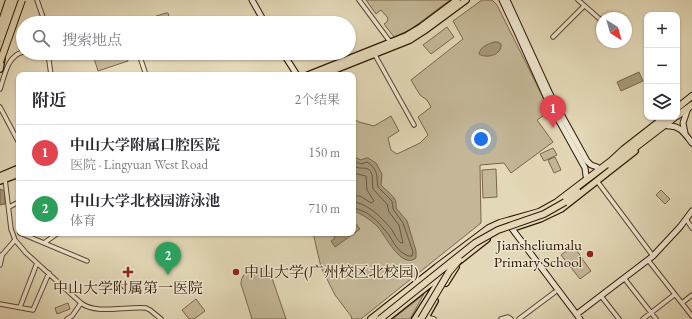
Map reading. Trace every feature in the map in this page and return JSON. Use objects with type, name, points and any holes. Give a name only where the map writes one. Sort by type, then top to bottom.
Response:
[{"type":"highway","points":[[0,32],[15,1]]},
{"type":"highway","points":[[0,66],[15,1]]},
{"type":"highway","points":[[680,106],[692,96]]},
{"type":"highway","points":[[680,113],[690,106]]},
{"type":"highway","points":[[437,267],[488,225],[499,220],[526,213],[563,194],[661,120]]},
{"type":"highway","points":[[380,319],[475,243],[498,230],[544,214],[565,202],[671,120]]},
{"type":"highway","points":[[371,319],[486,230],[500,223],[531,214],[553,204],[611,161],[624,149]]},
{"type":"highway","points":[[424,318],[449,272],[464,253]]},
{"type":"main road","points":[[356,56],[414,32],[456,1],[466,0]]},
{"type":"main road","points":[[0,51],[15,1]]},
{"type":"main road","points":[[330,72],[410,40],[456,1]]},
{"type":"main road","points":[[0,66],[3,44]]},
{"type":"main road","points":[[316,72],[347,60]]},
{"type":"main road","points":[[386,319],[485,240],[512,228],[553,214],[572,201],[668,126],[690,106]]},
{"type":"main road","points":[[2,179],[16,170]]},
{"type":"main road","points":[[2,179],[16,175]]},
{"type":"main road","points":[[415,319],[444,273],[465,245]]},
{"type":"main road","points":[[424,318],[460,261]]},
{"type":"main road","points":[[425,302],[428,301],[432,303],[432,306]]},
{"type":"street","points":[[37,0],[43,16]]},
{"type":"street","points":[[252,0],[261,16]]},
{"type":"street","points":[[359,0],[391,43]]},
{"type":"street","points":[[502,0],[548,101],[586,164],[597,167]]},
{"type":"street","points":[[507,0],[551,96],[586,164],[586,176]]},
{"type":"street","points":[[578,0],[596,16]]},
{"type":"street","points":[[0,21],[2,10],[15,1]]},
{"type":"street","points":[[553,37],[584,6]]},
{"type":"street","points":[[0,32],[3,44]]},
{"type":"street","points":[[0,89],[12,58],[16,55]]},
{"type":"street","points":[[375,55],[414,125]]},
{"type":"street","points":[[49,60],[51,72]]},
{"type":"street","points":[[141,60],[145,72]]},
{"type":"street","points":[[287,60],[295,72]]},
{"type":"street","points":[[548,101],[551,96]]},
{"type":"street","points":[[685,134],[683,123],[690,106]]},
{"type":"street","points":[[0,107],[16,137]]},
{"type":"street","points":[[668,126],[675,126],[685,134],[692,143]]},
{"type":"street","points":[[2,179],[9,207],[11,229],[15,240],[26,253],[81,303],[96,309],[146,308],[161,319]]},
{"type":"street","points":[[597,181],[653,256]]},
{"type":"street","points":[[9,207],[16,204]]},
{"type":"street","points":[[500,223],[512,228],[578,317],[601,296],[653,256],[686,220],[692,211]]},
{"type":"street","points":[[686,220],[692,228]]},
{"type":"street","points":[[11,229],[16,231]]},
{"type":"street","points":[[27,236],[87,261]]},
{"type":"street","points":[[44,243],[54,236]]},
{"type":"street","points":[[0,265],[1,256],[15,240]]},
{"type":"street","points":[[648,260],[692,316]]},
{"type":"street","points":[[20,307],[37,263]]},
{"type":"street","points":[[0,304],[33,310],[49,273]]},
{"type":"street","points":[[624,278],[656,319]]},
{"type":"street","points":[[519,319],[555,292]]},
{"type":"street","points":[[643,319],[674,295]]},
{"type":"street","points":[[682,303],[692,295]]},
{"type":"street","points":[[601,296],[619,319]]},
{"type":"street","points":[[68,319],[72,318],[81,303]]},
{"type":"street","points":[[501,319],[508,317],[511,319]]},
{"type":"street","points":[[424,318],[434,319]]},
{"type":"shaded area","points":[[366,0],[450,0],[410,30],[394,37],[384,24],[387,22],[388,18],[381,10],[376,14]]},
{"type":"shaded area","points":[[482,0],[492,0],[497,5],[550,111],[537,120],[553,142],[511,173],[504,163],[480,165],[481,223],[361,319],[352,319],[335,295],[321,267],[314,236],[356,236],[356,120],[374,126],[391,116],[399,131],[388,138],[391,150],[397,154],[420,143],[428,135],[418,117],[431,107],[427,100],[420,95],[411,80],[463,39],[453,21]]},
{"type":"shaded area","points":[[168,13],[169,16],[157,16]]},
{"type":"shaded area","points":[[447,27],[454,37],[431,54],[423,45]]},
{"type":"shaded area","points":[[95,60],[128,61],[98,71]]},
{"type":"shaded area","points":[[553,148],[557,155],[544,161],[540,154]]},
{"type":"shaded area","points":[[555,157],[561,170],[554,173],[548,160]]},
{"type":"shaded area","points":[[496,169],[497,197],[483,198],[482,170]]},
{"type":"shaded area","points":[[661,190],[670,199],[665,204],[656,195]]},
{"type":"shaded area","points":[[573,246],[583,259],[571,268],[561,255]]},
{"type":"shaded area","points":[[583,260],[591,271],[580,279],[572,269]]},
{"type":"shaded area","points":[[258,267],[265,268],[271,275],[286,319],[252,319],[241,280],[246,272]]},
{"type":"shaded area","points":[[424,294],[410,319],[393,319]]},
{"type":"shaded area","points":[[196,299],[205,311],[194,319],[189,319],[182,310]]},
{"type":"shaded area","points":[[68,303],[70,309],[57,314],[55,308]]},
{"type":"water","points":[[494,42],[501,44],[501,48],[497,53],[490,56],[479,54],[483,48]]},
{"type":"water","points":[[639,72],[643,81],[621,91],[617,82]]},
{"type":"water","points":[[356,158],[361,160],[368,158],[376,163],[382,174],[381,185],[392,195],[396,208],[407,221],[416,251],[416,258],[410,260],[399,255],[377,226],[356,212]]},
{"type":"water","points":[[0,189],[5,191],[5,204],[0,205]]},
{"type":"water","points":[[356,224],[360,229],[356,232]]},
{"type":"water","points":[[334,236],[350,236],[335,247],[331,241],[335,238]]},
{"type":"place","name":"中山大学附属口腔医院","points":[[553,128]]},
{"type":"place","name":"Jiansheliumalu Primary School","points":[[590,254]]},
{"type":"place","name":"中山大学附属第一医院","points":[[128,272]]},
{"type":"place","name":"中山大学(广州校区北校园)","points":[[236,272]]},
{"type":"place","name":"中山大学北校园游泳池","points":[[168,275]]}]
